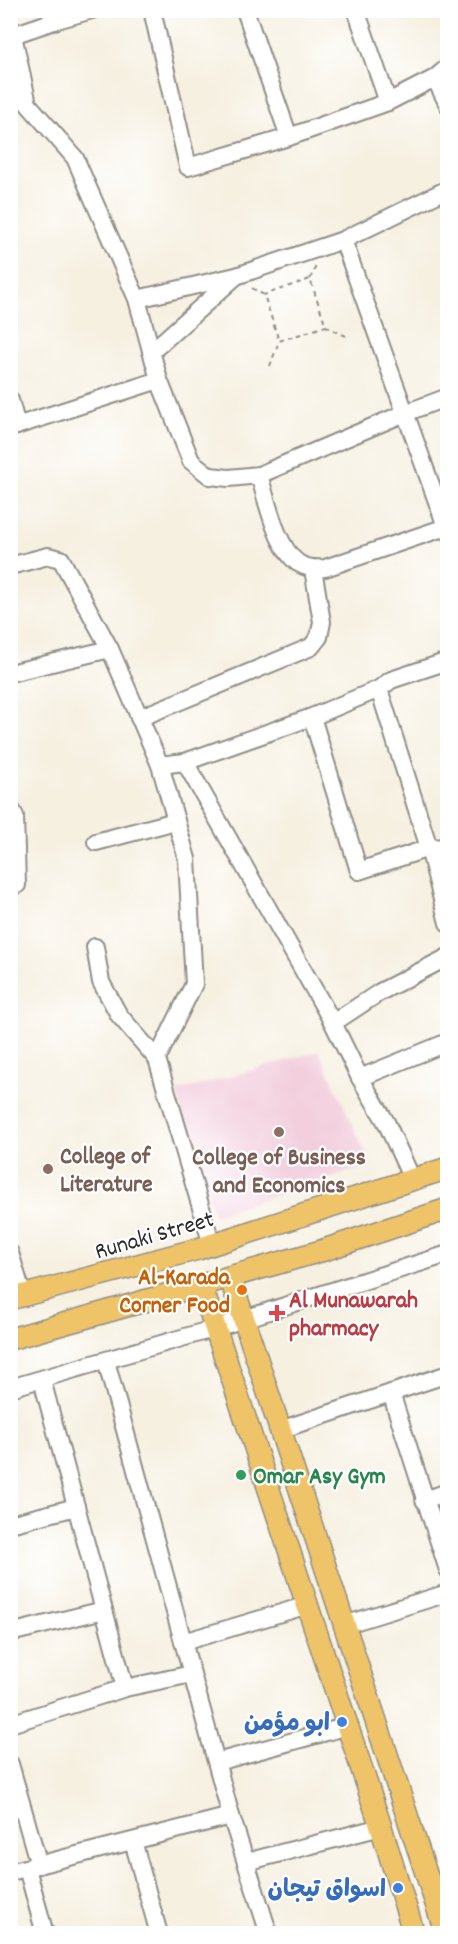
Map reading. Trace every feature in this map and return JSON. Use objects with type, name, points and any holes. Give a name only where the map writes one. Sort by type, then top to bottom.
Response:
[{"type":"main road","name":"Runaki Street","points":[[17,1298],[212,1245],[447,1168]]},
{"type":"main road","points":[[10,1339],[321,1251],[447,1209]]},
{"type":"main road","points":[[230,1277],[446,1934]]},
{"type":"main road","points":[[201,1285],[381,1827],[409,1933]]},
{"type":"street","points":[[92,10],[12,36],[28,104],[75,158],[137,299],[159,380],[191,460],[210,476],[229,478],[259,476],[405,413],[447,398]]},
{"type":"street","points":[[152,10],[188,167],[289,137],[388,102],[435,78],[447,67]]},
{"type":"street","points":[[245,10],[289,137]]},
{"type":"street","points":[[359,12],[388,102]]},
{"type":"street","points":[[435,78],[447,105]]},
{"type":"street","points":[[137,299],[236,276],[343,240],[447,189]]},
{"type":"street","points":[[259,476],[279,537],[297,562],[313,569],[325,568],[447,530],[343,240]]},
{"type":"street","points":[[151,352],[236,276]]},
{"type":"street","points":[[10,400],[14,427],[159,380]]},
{"type":"street","points":[[10,566],[48,556],[61,559],[110,649],[160,765],[187,859],[194,984],[157,1059]]},
{"type":"street","points":[[139,718],[311,647],[319,637],[322,622],[313,569]]},
{"type":"street","points":[[10,673],[110,649]]},
{"type":"street","points":[[160,765],[185,762],[312,717],[379,689],[392,680],[447,661]]},
{"type":"street","points":[[379,689],[429,848],[447,923]]},
{"type":"street","points":[[312,717],[359,871],[429,848],[447,847]]},
{"type":"street","points":[[185,762],[333,1023],[360,1078],[386,1122],[412,1179]]},
{"type":"street","points":[[10,807],[15,816],[17,885]]},
{"type":"street","points":[[96,842],[176,821]]},
{"type":"street","points":[[95,946],[101,982],[119,1015],[157,1059],[212,1245]]},
{"type":"street","points":[[333,1023],[380,992],[447,957]]},
{"type":"street","points":[[360,1078],[447,1042]]},
{"type":"street","points":[[10,1253],[17,1298]]},
{"type":"street","points":[[10,1388],[244,1320],[447,1254]]},
{"type":"street","points":[[106,1361],[231,1816],[269,1934]]},
{"type":"street","points":[[280,1430],[447,1374]]},
{"type":"street","points":[[42,1380],[125,1688]]},
{"type":"street","points":[[391,1393],[447,1570]]},
{"type":"street","points":[[424,1500],[447,1492]]},
{"type":"street","points":[[10,1524],[76,1507]]},
{"type":"street","points":[[344,1625],[447,1593]]},
{"type":"street","points":[[183,1642],[308,1605]]},
{"type":"street","points":[[10,1634],[104,1610]]},
{"type":"street","points":[[10,1724],[125,1688],[192,1674]]},
{"type":"street","points":[[218,1762],[348,1726]]},
{"type":"street","points":[[10,1764],[25,1868],[45,1934]]},
{"type":"street","points":[[25,1868],[231,1816]]},
{"type":"street","points":[[246,1862],[381,1827]]},
{"type":"street","points":[[134,1840],[159,1934]]},
{"type":"path","points":[[317,264],[310,279],[326,326]]},
{"type":"path","points":[[270,366],[279,341],[264,295],[310,279]]},
{"type":"path","points":[[279,341],[326,326],[346,336]]},
{"type":"shaded area","points":[[319,1051],[371,1165],[214,1215],[176,1092]]},
{"type":"place","name":"College of Business and Economics","points":[[279,1132]]},
{"type":"place","name":"College of Literature","points":[[48,1169]]},
{"type":"place","name":"Al-Karada Corner Food","points":[[242,1290]]},
{"type":"place","name":"Al Munawarah pharmacy","points":[[277,1313]]},
{"type":"place","name":"Omar Asy Gym","points":[[241,1475]]},
{"type":"place","name":"ابو مؤمن","points":[[342,1722]]},
{"type":"place","name":"اسواق تيجان","points":[[398,1888]]}]
